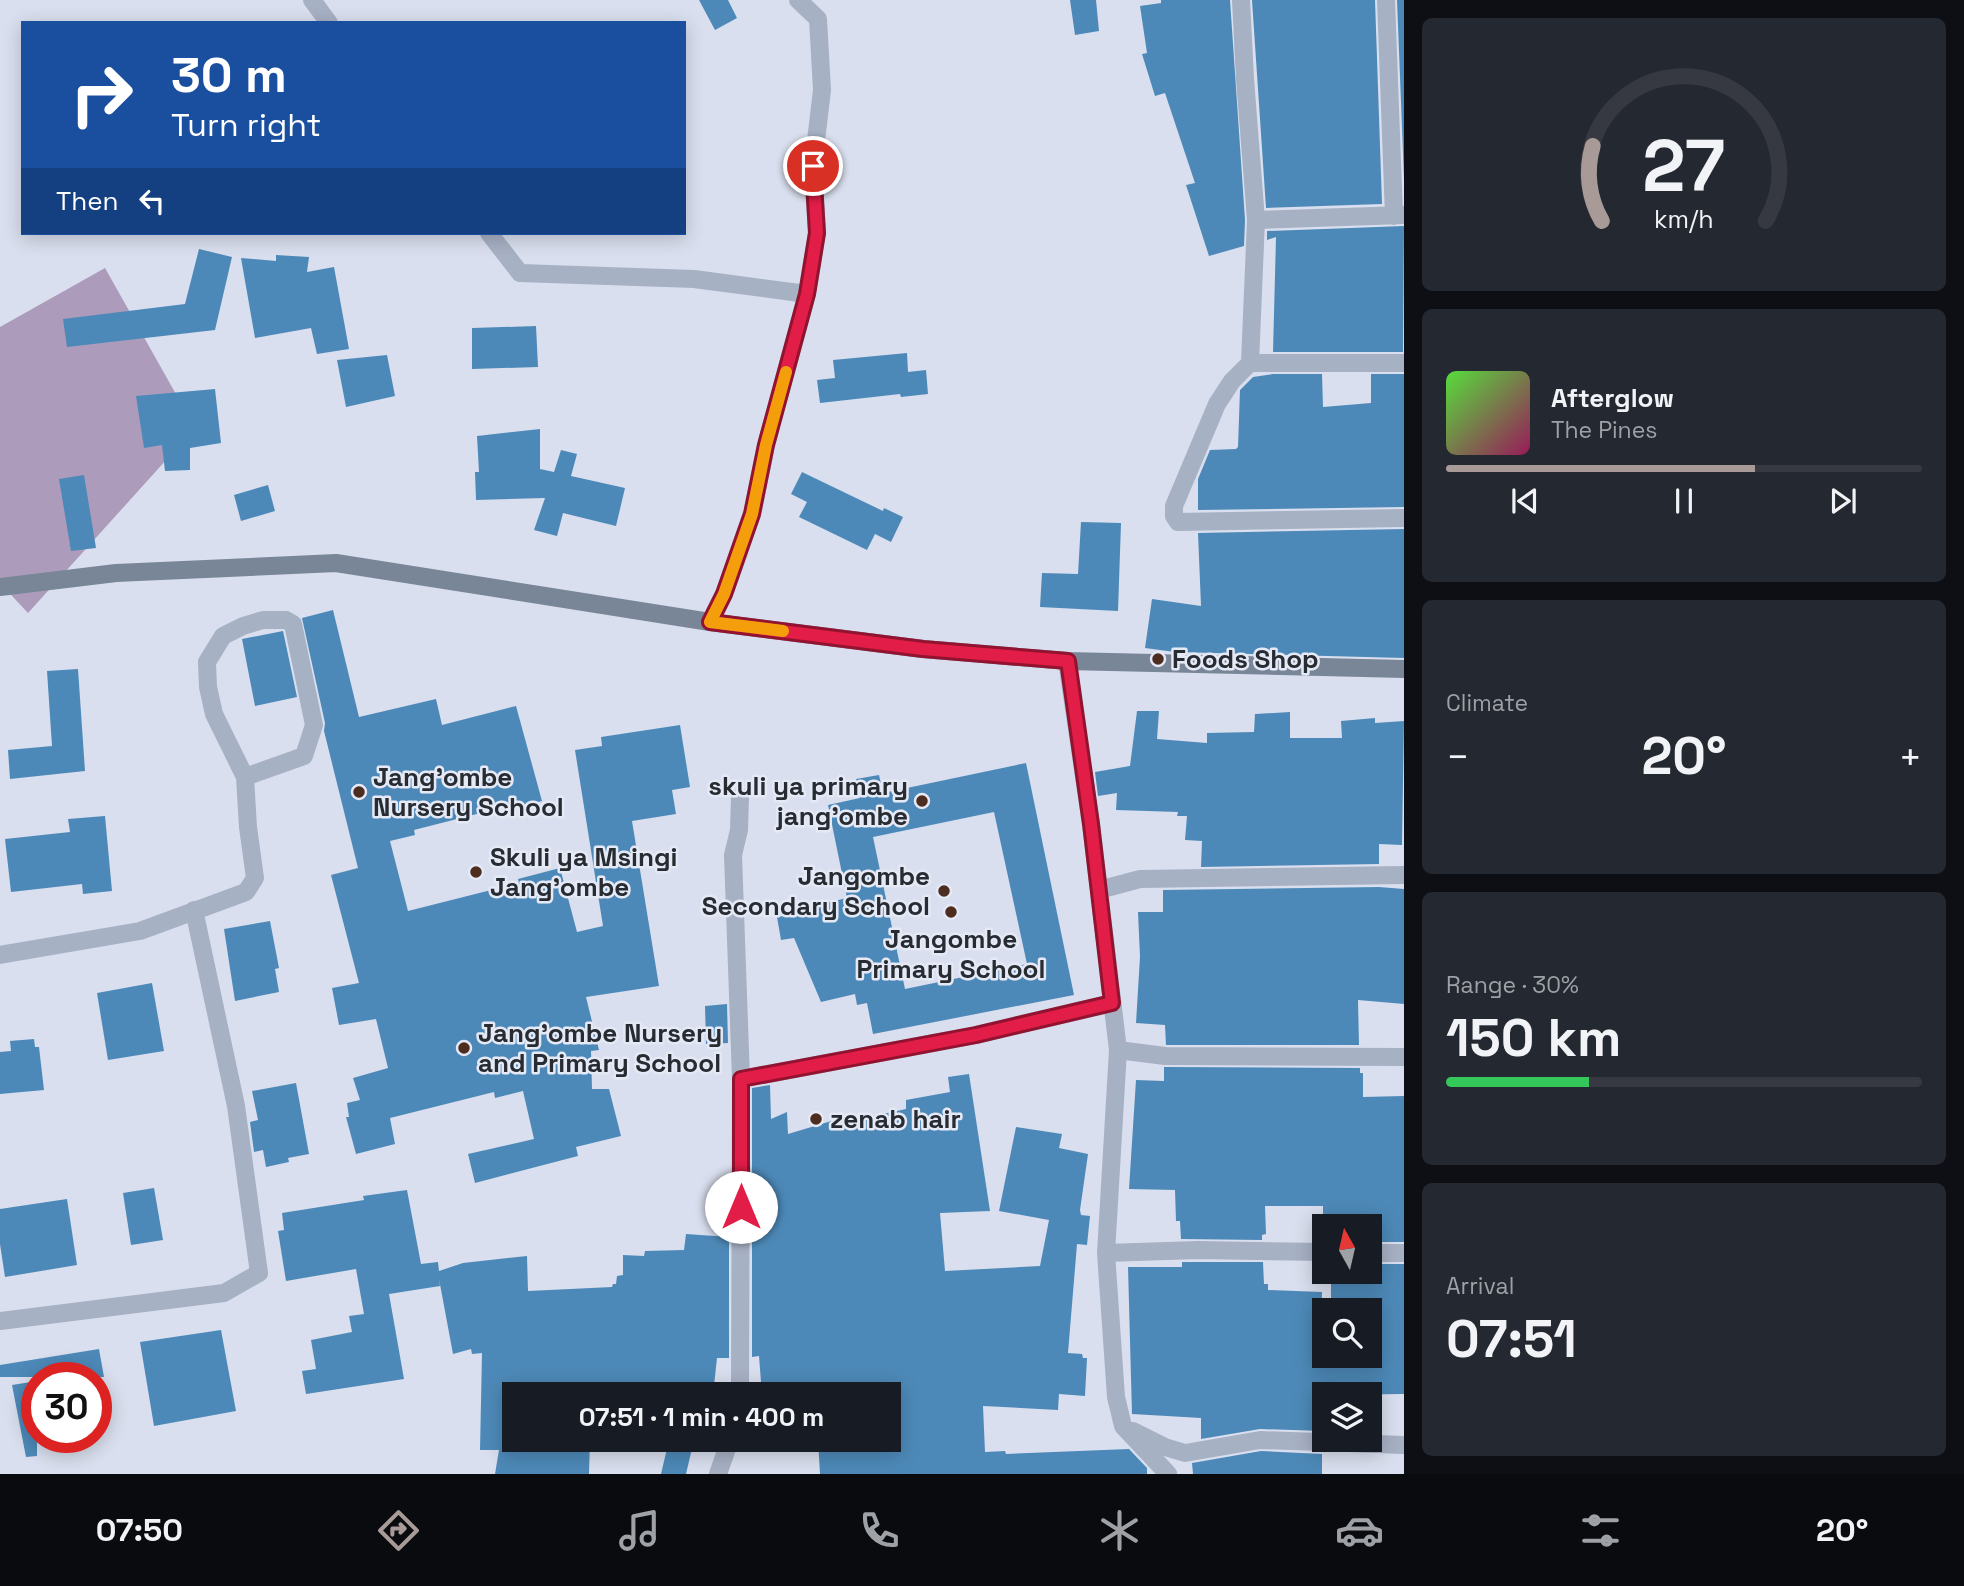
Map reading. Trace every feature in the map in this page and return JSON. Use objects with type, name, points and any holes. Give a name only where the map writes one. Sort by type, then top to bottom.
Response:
[{"type":"main road","points":[[0,587],[116,573],[336,563],[710,622],[923,649],[1068,661],[1404,669]]},
{"type":"street","points":[[312,0],[328,21]]},
{"type":"street","points":[[710,622],[724,594],[752,514],[766,445],[807,294],[817,233],[813,166],[822,90],[818,19],[798,0]]},
{"type":"street","points":[[1241,0],[1256,220],[1250,363],[1232,381],[1217,404],[1174,506],[1174,516],[1178,522],[1404,518]]},
{"type":"street","points":[[1256,220],[1399,216],[1386,0]]},
{"type":"street","points":[[491,235],[520,273],[694,279],[807,294]]},
{"type":"street","points":[[1250,363],[1404,363]]},
{"type":"street","points":[[0,956],[140,931],[246,892],[255,878],[245,777],[214,714],[208,687],[207,662],[223,636],[263,620],[286,620],[293,624],[298,640],[314,725],[310,741],[304,756],[245,777]]},
{"type":"street","points":[[1068,661],[1118,1050],[1105,1252],[1116,1397],[1123,1426],[1168,1474]]},
{"type":"street","points":[[740,797],[733,855],[741,1079],[740,1382]]},
{"type":"street","points":[[1099,890],[1140,879],[1404,875]]},
{"type":"street","points":[[0,1321],[224,1293],[259,1273],[236,1106],[194,910]]},
{"type":"street","points":[[741,1079],[976,1035],[1112,1003]]},
{"type":"street","points":[[1118,1050],[1165,1056],[1404,1057]]},
{"type":"street","points":[[1105,1252],[1312,1252]]},
{"type":"street","points":[[1382,1252],[1404,1253]]},
{"type":"street","points":[[1123,1426],[1165,1447],[1185,1453],[1261,1440],[1404,1445]]},
{"type":"street","points":[[718,1474],[726,1452]]},
{"type":"shaded area","points":[[105,268],[195,428],[28,613],[0,583],[0,327]]},
{"type":"building","points":[[699,0],[728,0],[737,18],[715,30]]},
{"type":"building","points":[[1070,0],[1096,0],[1099,31],[1075,35]]},
{"type":"building","points":[[1161,0],[1230,0],[1245,220],[1244,246],[1209,256],[1186,185],[1195,183],[1165,93],[1155,96],[1142,54],[1147,53],[1140,6],[1161,3]]},
{"type":"building","points":[[1252,0],[1375,0],[1382,204],[1266,208]]},
{"type":"building","points":[[1397,0],[1404,0],[1404,179]]},
{"type":"building","points":[[1404,226],[1403,352],[1273,352],[1276,237],[1267,240],[1267,231]]},
{"type":"building","points":[[199,249],[232,257],[215,330],[67,347],[63,319],[185,304]]},
{"type":"building","points":[[276,255],[309,257],[307,272],[334,267],[349,349],[317,354],[311,328],[255,338],[241,258],[276,261]]},
{"type":"building","points":[[536,326],[538,367],[472,369],[472,328]]},
{"type":"building","points":[[907,353],[908,372],[926,370],[928,394],[901,397],[900,394],[820,403],[817,380],[835,378],[833,360]]},
{"type":"building","points":[[387,355],[395,396],[346,407],[337,360]]},
{"type":"building","points":[[1273,374],[1322,374],[1323,407],[1371,403],[1371,374],[1404,374],[1404,507],[1198,510],[1198,479],[1210,450],[1238,447],[1240,390],[1253,377]]},
{"type":"building","points":[[215,389],[221,443],[190,448],[190,470],[165,471],[162,445],[144,448],[136,396]]},
{"type":"building","points":[[540,429],[540,469],[554,472],[561,450],[577,454],[571,476],[625,488],[616,526],[563,513],[557,536],[534,530],[545,498],[476,500],[475,472],[479,472],[477,436]]},
{"type":"building","points":[[802,472],[883,511],[884,508],[903,517],[891,542],[875,534],[867,550],[799,517],[807,502],[791,494]]},
{"type":"building","points":[[84,475],[96,548],[71,551],[59,479]]},
{"type":"building","points":[[268,485],[275,511],[241,521],[234,495]]},
{"type":"building","points":[[1081,522],[1121,523],[1118,611],[1040,607],[1042,573],[1078,574]]},
{"type":"building","points":[[1404,529],[1404,658],[1175,652],[1145,648],[1152,599],[1201,606],[1198,533]]},
{"type":"building","points":[[333,610],[359,717],[436,699],[442,725],[516,706],[542,801],[505,811],[504,807],[414,830],[415,835],[390,841],[408,911],[519,883],[518,879],[560,868],[577,932],[603,926],[575,750],[602,746],[601,737],[680,725],[690,787],[672,790],[676,814],[632,821],[659,986],[586,997],[599,1050],[591,1051],[592,1089],[609,1089],[621,1136],[576,1147],[578,1156],[475,1183],[468,1154],[534,1139],[523,1091],[495,1098],[494,1092],[390,1118],[395,1144],[356,1154],[346,1117],[349,1117],[347,1103],[360,1100],[353,1078],[388,1068],[376,1019],[339,1025],[332,988],[359,983],[331,875],[358,868],[324,731],[325,723],[302,618]]},
{"type":"building","points":[[283,631],[297,697],[255,706],[242,639]]},
{"type":"building","points":[[78,669],[85,771],[10,779],[8,750],[52,746],[47,671]]},
{"type":"building","points":[[1137,711],[1159,711],[1157,739],[1207,743],[1207,733],[1254,732],[1255,714],[1290,712],[1290,738],[1342,738],[1341,721],[1375,718],[1375,723],[1404,721],[1402,845],[1379,844],[1379,864],[1201,867],[1202,841],[1185,840],[1187,816],[1177,816],[1178,812],[1116,810],[1117,793],[1098,796],[1095,772],[1130,766]]},
{"type":"building","points":[[1026,763],[1074,995],[873,1034],[867,1003],[857,1005],[855,994],[821,1002],[794,938],[781,940],[777,917],[795,914],[794,910],[847,898],[828,805],[860,798],[856,779],[879,775],[883,793]],"holes":[[[994,812],[1027,964],[905,989],[873,837]]]},
{"type":"building","points":[[105,816],[112,891],[83,894],[82,884],[11,892],[5,839],[70,832],[68,819]]},
{"type":"building","points":[[1379,887],[1404,889],[1404,1004],[1358,1000],[1359,1045],[1166,1045],[1165,1025],[1136,1023],[1140,957],[1138,912],[1163,912],[1163,890]]},
{"type":"building","points":[[270,921],[279,968],[275,969],[279,992],[235,1001],[224,929]]},
{"type":"building","points":[[152,983],[164,1051],[108,1060],[97,993]]},
{"type":"building","points":[[727,1004],[728,1043],[706,1044],[705,1006]]},
{"type":"building","points":[[34,1039],[35,1047],[39,1047],[44,1090],[0,1094],[0,1052],[11,1051],[10,1041]]},
{"type":"building","points":[[1164,1067],[1360,1068],[1360,1073],[1363,1073],[1363,1097],[1404,1096],[1404,1242],[1382,1242],[1382,1214],[1323,1214],[1323,1206],[1265,1206],[1266,1234],[1262,1235],[1262,1240],[1181,1239],[1180,1221],[1176,1221],[1175,1190],[1129,1189],[1136,1080],[1164,1081]]},
{"type":"building","points":[[969,1074],[990,1211],[940,1213],[945,1271],[1040,1266],[1049,1220],[999,1211],[1016,1127],[1062,1134],[1059,1148],[1088,1154],[1080,1210],[1081,1215],[1090,1216],[1087,1245],[1077,1244],[1068,1353],[1082,1354],[1083,1358],[1087,1358],[1085,1396],[1059,1394],[1058,1410],[983,1406],[985,1452],[1005,1451],[1006,1454],[1129,1449],[1147,1468],[1147,1474],[820,1474],[819,1452],[901,1452],[901,1382],[761,1382],[759,1356],[752,1357],[752,1209],[755,1204],[752,1170],[752,1088],[770,1085],[771,1119],[787,1112],[788,1134],[848,1116],[850,1121],[906,1109],[906,1100],[950,1092],[948,1077]]},
{"type":"building","points":[[296,1083],[309,1154],[288,1158],[289,1162],[266,1167],[263,1150],[254,1152],[250,1122],[258,1120],[252,1091]]},
{"type":"building","points":[[154,1188],[163,1240],[131,1245],[123,1193]]},
{"type":"building","points":[[407,1190],[421,1264],[438,1262],[439,1271],[463,1263],[527,1256],[528,1291],[612,1287],[616,1284],[617,1276],[623,1275],[623,1255],[644,1256],[645,1251],[684,1250],[686,1234],[729,1237],[729,1358],[717,1358],[714,1382],[502,1382],[502,1452],[590,1452],[589,1474],[495,1474],[499,1450],[480,1450],[482,1353],[472,1354],[471,1349],[453,1354],[439,1279],[440,1286],[389,1294],[404,1379],[306,1394],[302,1371],[316,1369],[311,1340],[352,1332],[349,1316],[364,1314],[356,1269],[286,1281],[278,1231],[284,1230],[282,1213],[364,1200],[363,1196]]},
{"type":"building","points":[[67,1199],[77,1265],[5,1277],[0,1244],[0,1209]]},
{"type":"building","points":[[1182,1262],[1263,1262],[1264,1284],[1268,1284],[1268,1290],[1322,1292],[1322,1298],[1312,1298],[1312,1368],[1382,1368],[1382,1298],[1331,1298],[1331,1284],[1382,1284],[1382,1264],[1404,1264],[1404,1394],[1382,1394],[1382,1382],[1312,1382],[1312,1431],[1260,1429],[1201,1439],[1201,1418],[1132,1414],[1128,1267],[1182,1267]]},
{"type":"building","points":[[221,1330],[236,1411],[154,1426],[140,1342]]},
{"type":"building","points":[[99,1349],[101,1362],[21,1362],[21,1377],[0,1377],[0,1365]]},
{"type":"building","points":[[21,1384],[21,1431],[12,1385]]},
{"type":"building","points":[[1261,1451],[1322,1454],[1322,1474],[1193,1474],[1192,1463]]},
{"type":"building","points":[[666,1452],[691,1452],[686,1474],[661,1474]]},
{"type":"building","points":[[25,1453],[37,1453],[37,1456],[26,1457]]},
{"type":"slow traffic","points":[[783,631],[710,622],[724,594],[752,514],[766,445],[786,372]]},
{"type":"place","name":"Foods Shop","points":[[1158,659]]},
{"type":"place","name":"Jang'ombe Nursery School","points":[[359,792]]},
{"type":"place","name":"skuli ya primary jang'ombe","points":[[922,801]]},
{"type":"place","name":"Skuli ya Msingi Jang'ombe","points":[[476,872]]},
{"type":"place","name":"Jangombe Secondary School","points":[[944,891]]},
{"type":"place","name":"Jangombe Primary School","points":[[951,912]]},
{"type":"place","name":"Jang'ombe Nursery and Primary School","points":[[464,1048]]},
{"type":"place","name":"zenab hair","points":[[816,1119]]},
{"type":"route","points":[[741,1207],[741,1079],[976,1035],[1112,1003],[1068,661],[923,649],[710,622],[724,594],[752,514],[766,445],[807,294],[817,233],[813,166]]}]
